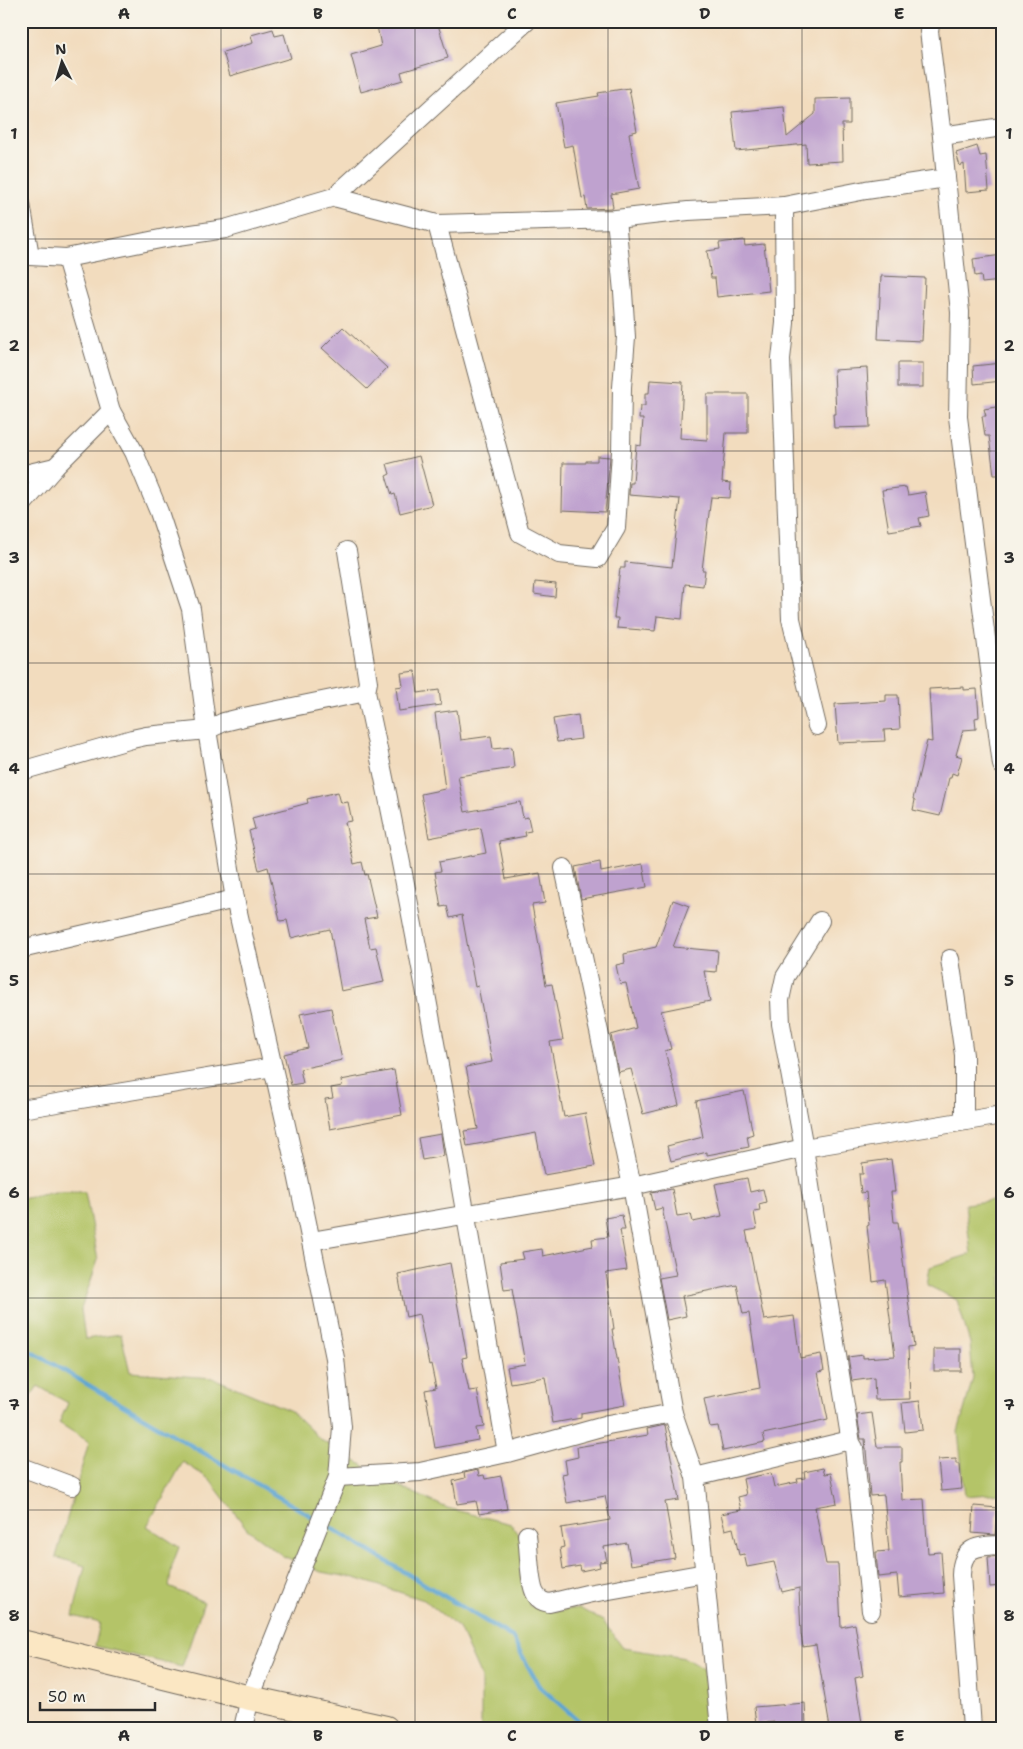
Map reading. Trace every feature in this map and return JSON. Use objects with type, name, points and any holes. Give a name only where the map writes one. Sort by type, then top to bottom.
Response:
[{"type":"street","points":[[21,204],[26,257],[66,258],[164,238],[225,229],[334,197],[527,21]]},
{"type":"street","points":[[931,21],[929,31],[960,312],[958,417],[1002,765]]},
{"type":"street","points":[[942,136],[1002,127]]},
{"type":"street","points":[[334,197],[437,224],[616,219],[688,211],[784,206],[866,190],[946,178]]},
{"type":"street","points":[[784,206],[785,323],[781,359],[791,619],[817,726]]},
{"type":"street","points":[[437,224],[520,533],[559,554],[598,558],[616,528],[620,462],[622,387],[626,337],[616,219]]},
{"type":"street","points":[[66,258],[111,411],[134,452],[159,512],[191,609],[207,730],[235,899],[335,1358],[342,1427],[338,1477],[250,1698],[243,1728]]},
{"type":"street","points":[[21,506],[55,467],[111,411]]},
{"type":"street","points":[[21,475],[55,467]]},
{"type":"street","points":[[347,551],[368,682],[366,692],[411,913],[467,1215],[507,1453]]},
{"type":"street","points":[[21,771],[146,736],[207,730],[224,722],[244,717],[366,692]]},
{"type":"street","points":[[564,868],[632,1186],[673,1413],[695,1477],[720,1728]]},
{"type":"street","points":[[21,949],[235,899]]},
{"type":"street","points":[[820,921],[786,977],[780,1000],[781,1024],[804,1148],[851,1443],[854,1448],[871,1611]]},
{"type":"street","points":[[950,959],[964,1055],[964,1121]]},
{"type":"street","points":[[21,1109],[273,1067]]},
{"type":"street","points":[[311,1241],[632,1186],[804,1148],[1002,1115]]},
{"type":"street","points":[[338,1477],[420,1472],[507,1453],[608,1425],[673,1413]]},
{"type":"street","points":[[695,1477],[846,1441],[851,1443]]},
{"type":"street","points":[[21,1467],[72,1486]]},
{"type":"street","points":[[527,1535],[534,1593],[543,1602],[555,1602],[587,1594],[705,1573]]},
{"type":"street","points":[[972,1728],[961,1562],[972,1549],[984,1546],[1002,1546]]},
{"type":"street","points":[[21,1642],[250,1698],[386,1728]]},
{"type":"green space","points":[[55,1192],[85,1192],[98,1260],[81,1309],[85,1339],[121,1334],[130,1372],[213,1378],[291,1411],[321,1440],[394,1484],[447,1508],[511,1524],[522,1541],[521,1580],[530,1606],[557,1611],[579,1608],[603,1621],[623,1648],[685,1658],[703,1669],[710,1728],[481,1728],[481,1677],[459,1628],[424,1600],[355,1578],[321,1572],[283,1556],[247,1529],[209,1479],[183,1462],[147,1526],[179,1547],[172,1566],[169,1587],[204,1602],[182,1667],[95,1646],[100,1623],[73,1616],[85,1566],[56,1557],[89,1442],[59,1423],[68,1403],[38,1386],[21,1409],[21,1199]]},
{"type":"green space","points":[[1002,1199],[1002,1493],[965,1496],[958,1432],[973,1378],[970,1343],[957,1300],[927,1285],[930,1267],[971,1254],[965,1204]]},
{"type":"building","points":[[376,21],[437,21],[448,58],[401,72],[403,80],[361,92],[351,55],[381,46]]},
{"type":"building","points":[[273,29],[275,36],[284,34],[291,58],[230,76],[223,52],[253,43],[251,35]]},
{"type":"building","points":[[629,88],[637,131],[629,133],[639,189],[611,194],[613,208],[587,209],[585,197],[582,198],[573,145],[564,147],[556,103],[599,96],[598,93]]},
{"type":"building","points":[[850,98],[850,124],[842,124],[843,161],[807,163],[806,144],[736,151],[732,112],[784,107],[787,137],[815,114],[815,99]]},
{"type":"building","points":[[977,146],[980,156],[986,155],[989,190],[966,192],[964,164],[960,166],[956,153]]},
{"type":"building","points":[[744,240],[745,246],[764,244],[769,291],[717,297],[715,278],[711,278],[707,251],[720,249],[719,243]]},
{"type":"building","points":[[1002,255],[1002,281],[982,283],[981,275],[975,276],[973,259]]},
{"type":"building","points":[[881,276],[925,278],[922,341],[878,339]]},
{"type":"building","points":[[343,327],[387,368],[367,389],[322,348]]},
{"type":"building","points":[[898,363],[923,363],[923,387],[898,387]]},
{"type":"building","points":[[1002,363],[1002,381],[974,384],[973,366]]},
{"type":"building","points":[[867,368],[870,427],[834,428],[833,414],[836,414],[834,370]]},
{"type":"building","points":[[650,380],[683,382],[680,438],[707,440],[707,394],[748,394],[748,433],[726,433],[722,482],[731,483],[730,498],[711,497],[702,570],[705,570],[703,586],[685,584],[682,619],[657,616],[655,631],[617,628],[618,618],[614,618],[620,568],[625,568],[625,562],[672,567],[680,499],[629,495],[630,483],[633,483],[636,445],[641,446],[643,419],[639,419],[640,406],[645,406],[645,393],[649,393]]},
{"type":"building","points":[[1002,406],[1002,475],[994,475],[989,436],[985,436],[982,416],[986,416],[984,409]]},
{"type":"building","points":[[419,456],[432,505],[400,513],[395,494],[392,495],[386,476],[390,474],[387,464]]},
{"type":"building","points":[[597,456],[610,457],[605,512],[562,510],[563,463],[597,461]]},
{"type":"building","points":[[906,487],[908,495],[925,492],[929,516],[919,518],[921,526],[889,531],[882,490]]},
{"type":"building","points":[[535,582],[556,584],[555,597],[534,594]]},
{"type":"building","points":[[415,671],[418,693],[439,690],[441,705],[399,711],[396,687],[403,686],[401,673]]},
{"type":"building","points":[[964,687],[964,690],[977,689],[979,717],[975,718],[976,729],[963,730],[956,755],[962,757],[957,775],[952,773],[951,778],[949,778],[940,816],[913,810],[915,800],[913,799],[927,741],[932,742],[929,689]]},
{"type":"building","points":[[886,695],[898,695],[900,729],[884,730],[885,741],[838,743],[835,704],[886,701]]},
{"type":"building","points":[[457,710],[461,740],[491,736],[493,749],[512,747],[514,768],[458,776],[465,812],[520,802],[523,818],[528,817],[531,831],[525,832],[526,836],[499,841],[506,879],[540,873],[545,903],[532,905],[546,985],[552,984],[563,1040],[550,1042],[564,1117],[585,1113],[595,1166],[544,1175],[536,1133],[467,1146],[464,1131],[478,1129],[466,1067],[492,1062],[478,986],[475,987],[462,915],[450,918],[447,906],[441,907],[435,872],[441,871],[439,862],[486,853],[481,828],[429,838],[421,794],[445,789],[435,713]]},
{"type":"building","points":[[578,715],[581,739],[557,742],[553,719]]},
{"type":"building","points":[[338,792],[341,803],[348,802],[352,821],[345,822],[354,864],[362,862],[365,875],[367,874],[377,917],[364,919],[370,948],[376,947],[384,982],[341,991],[330,929],[291,938],[287,920],[280,921],[268,867],[259,870],[249,831],[255,829],[252,818],[308,803],[307,799]]},
{"type":"building","points":[[600,862],[601,872],[643,864],[647,887],[581,899],[575,867]]},
{"type":"building","points":[[673,900],[689,906],[673,947],[718,951],[716,972],[704,971],[710,1001],[661,1011],[671,1049],[665,1051],[679,1105],[643,1114],[631,1069],[618,1072],[611,1035],[636,1028],[626,983],[620,984],[616,965],[625,963],[624,954],[656,947]]},
{"type":"building","points":[[331,1008],[342,1060],[300,1069],[303,1083],[291,1085],[284,1054],[308,1048],[300,1014]]},
{"type":"building","points":[[394,1070],[402,1115],[330,1129],[325,1099],[333,1098],[331,1088],[342,1086],[341,1080]]},
{"type":"building","points":[[744,1091],[753,1134],[747,1136],[749,1147],[707,1155],[707,1152],[671,1161],[667,1146],[703,1137],[696,1101]]},
{"type":"building","points":[[441,1134],[444,1156],[422,1160],[418,1138]]},
{"type":"building","points":[[891,1159],[895,1192],[891,1192],[894,1222],[898,1222],[914,1346],[908,1347],[910,1399],[875,1400],[874,1378],[852,1381],[848,1357],[863,1355],[863,1358],[895,1356],[885,1280],[873,1282],[867,1226],[869,1225],[866,1192],[861,1193],[859,1174],[863,1174],[862,1163]]},
{"type":"building","points":[[747,1178],[750,1192],[763,1189],[766,1202],[759,1204],[760,1211],[754,1212],[757,1229],[746,1231],[764,1320],[794,1316],[800,1358],[821,1354],[824,1371],[818,1372],[828,1420],[763,1434],[765,1442],[723,1451],[718,1426],[710,1427],[704,1399],[760,1388],[749,1313],[743,1314],[737,1285],[682,1296],[686,1316],[667,1320],[659,1278],[676,1275],[662,1208],[655,1210],[651,1193],[672,1189],[677,1216],[691,1214],[693,1222],[722,1216],[715,1184]]},
{"type":"building","points":[[622,1215],[625,1230],[620,1230],[627,1270],[606,1273],[614,1329],[612,1329],[625,1405],[581,1413],[581,1418],[553,1423],[545,1377],[510,1383],[507,1367],[525,1364],[512,1289],[504,1290],[500,1262],[524,1259],[522,1252],[542,1249],[543,1256],[593,1246],[592,1239],[608,1237],[605,1218]]},
{"type":"building","points":[[450,1263],[467,1357],[462,1358],[469,1391],[477,1390],[484,1427],[476,1428],[478,1440],[435,1448],[425,1390],[436,1388],[431,1364],[429,1365],[419,1314],[406,1317],[398,1274]]},
{"type":"building","points":[[934,1349],[961,1349],[961,1371],[934,1371]]},
{"type":"building","points":[[920,1401],[923,1430],[905,1432],[902,1403]]},
{"type":"building","points":[[872,1413],[877,1447],[902,1447],[902,1462],[900,1462],[902,1500],[924,1499],[928,1553],[941,1552],[944,1593],[899,1597],[897,1575],[878,1577],[876,1552],[889,1551],[884,1495],[870,1496],[865,1439],[861,1439],[857,1415]]},
{"type":"building","points":[[665,1425],[679,1500],[665,1502],[675,1558],[631,1565],[627,1543],[604,1547],[607,1561],[599,1562],[600,1567],[581,1571],[580,1566],[563,1569],[560,1548],[564,1547],[561,1528],[610,1520],[605,1496],[567,1503],[562,1474],[567,1473],[565,1460],[578,1457],[577,1447],[648,1435],[647,1429]]},
{"type":"building","points":[[956,1459],[956,1464],[960,1464],[962,1489],[941,1491],[938,1460]]},
{"type":"building","points":[[823,1468],[825,1474],[831,1473],[837,1503],[815,1507],[826,1564],[838,1564],[841,1627],[855,1624],[863,1676],[855,1678],[862,1723],[835,1728],[830,1728],[816,1645],[803,1647],[799,1588],[782,1592],[774,1562],[747,1567],[744,1554],[739,1555],[733,1528],[725,1530],[721,1514],[741,1510],[738,1497],[746,1495],[743,1479],[771,1473],[774,1487],[798,1482],[797,1479],[805,1478],[804,1472]]},
{"type":"building","points":[[478,1470],[479,1476],[484,1475],[485,1479],[501,1476],[507,1509],[479,1514],[476,1501],[457,1504],[453,1481],[465,1478],[464,1473]]},
{"type":"building","points":[[974,1506],[998,1508],[995,1535],[972,1533]]},
{"type":"building","points":[[1002,1556],[1002,1586],[990,1587],[988,1557]]},
{"type":"building","points":[[805,1703],[806,1728],[774,1728],[774,1722],[756,1724],[754,1707]]},
{"type":"waterway","points":[[21,1348],[34,1353],[316,1519]]},
{"type":"waterway","points":[[323,1523],[512,1637],[539,1686],[587,1728]]}]
